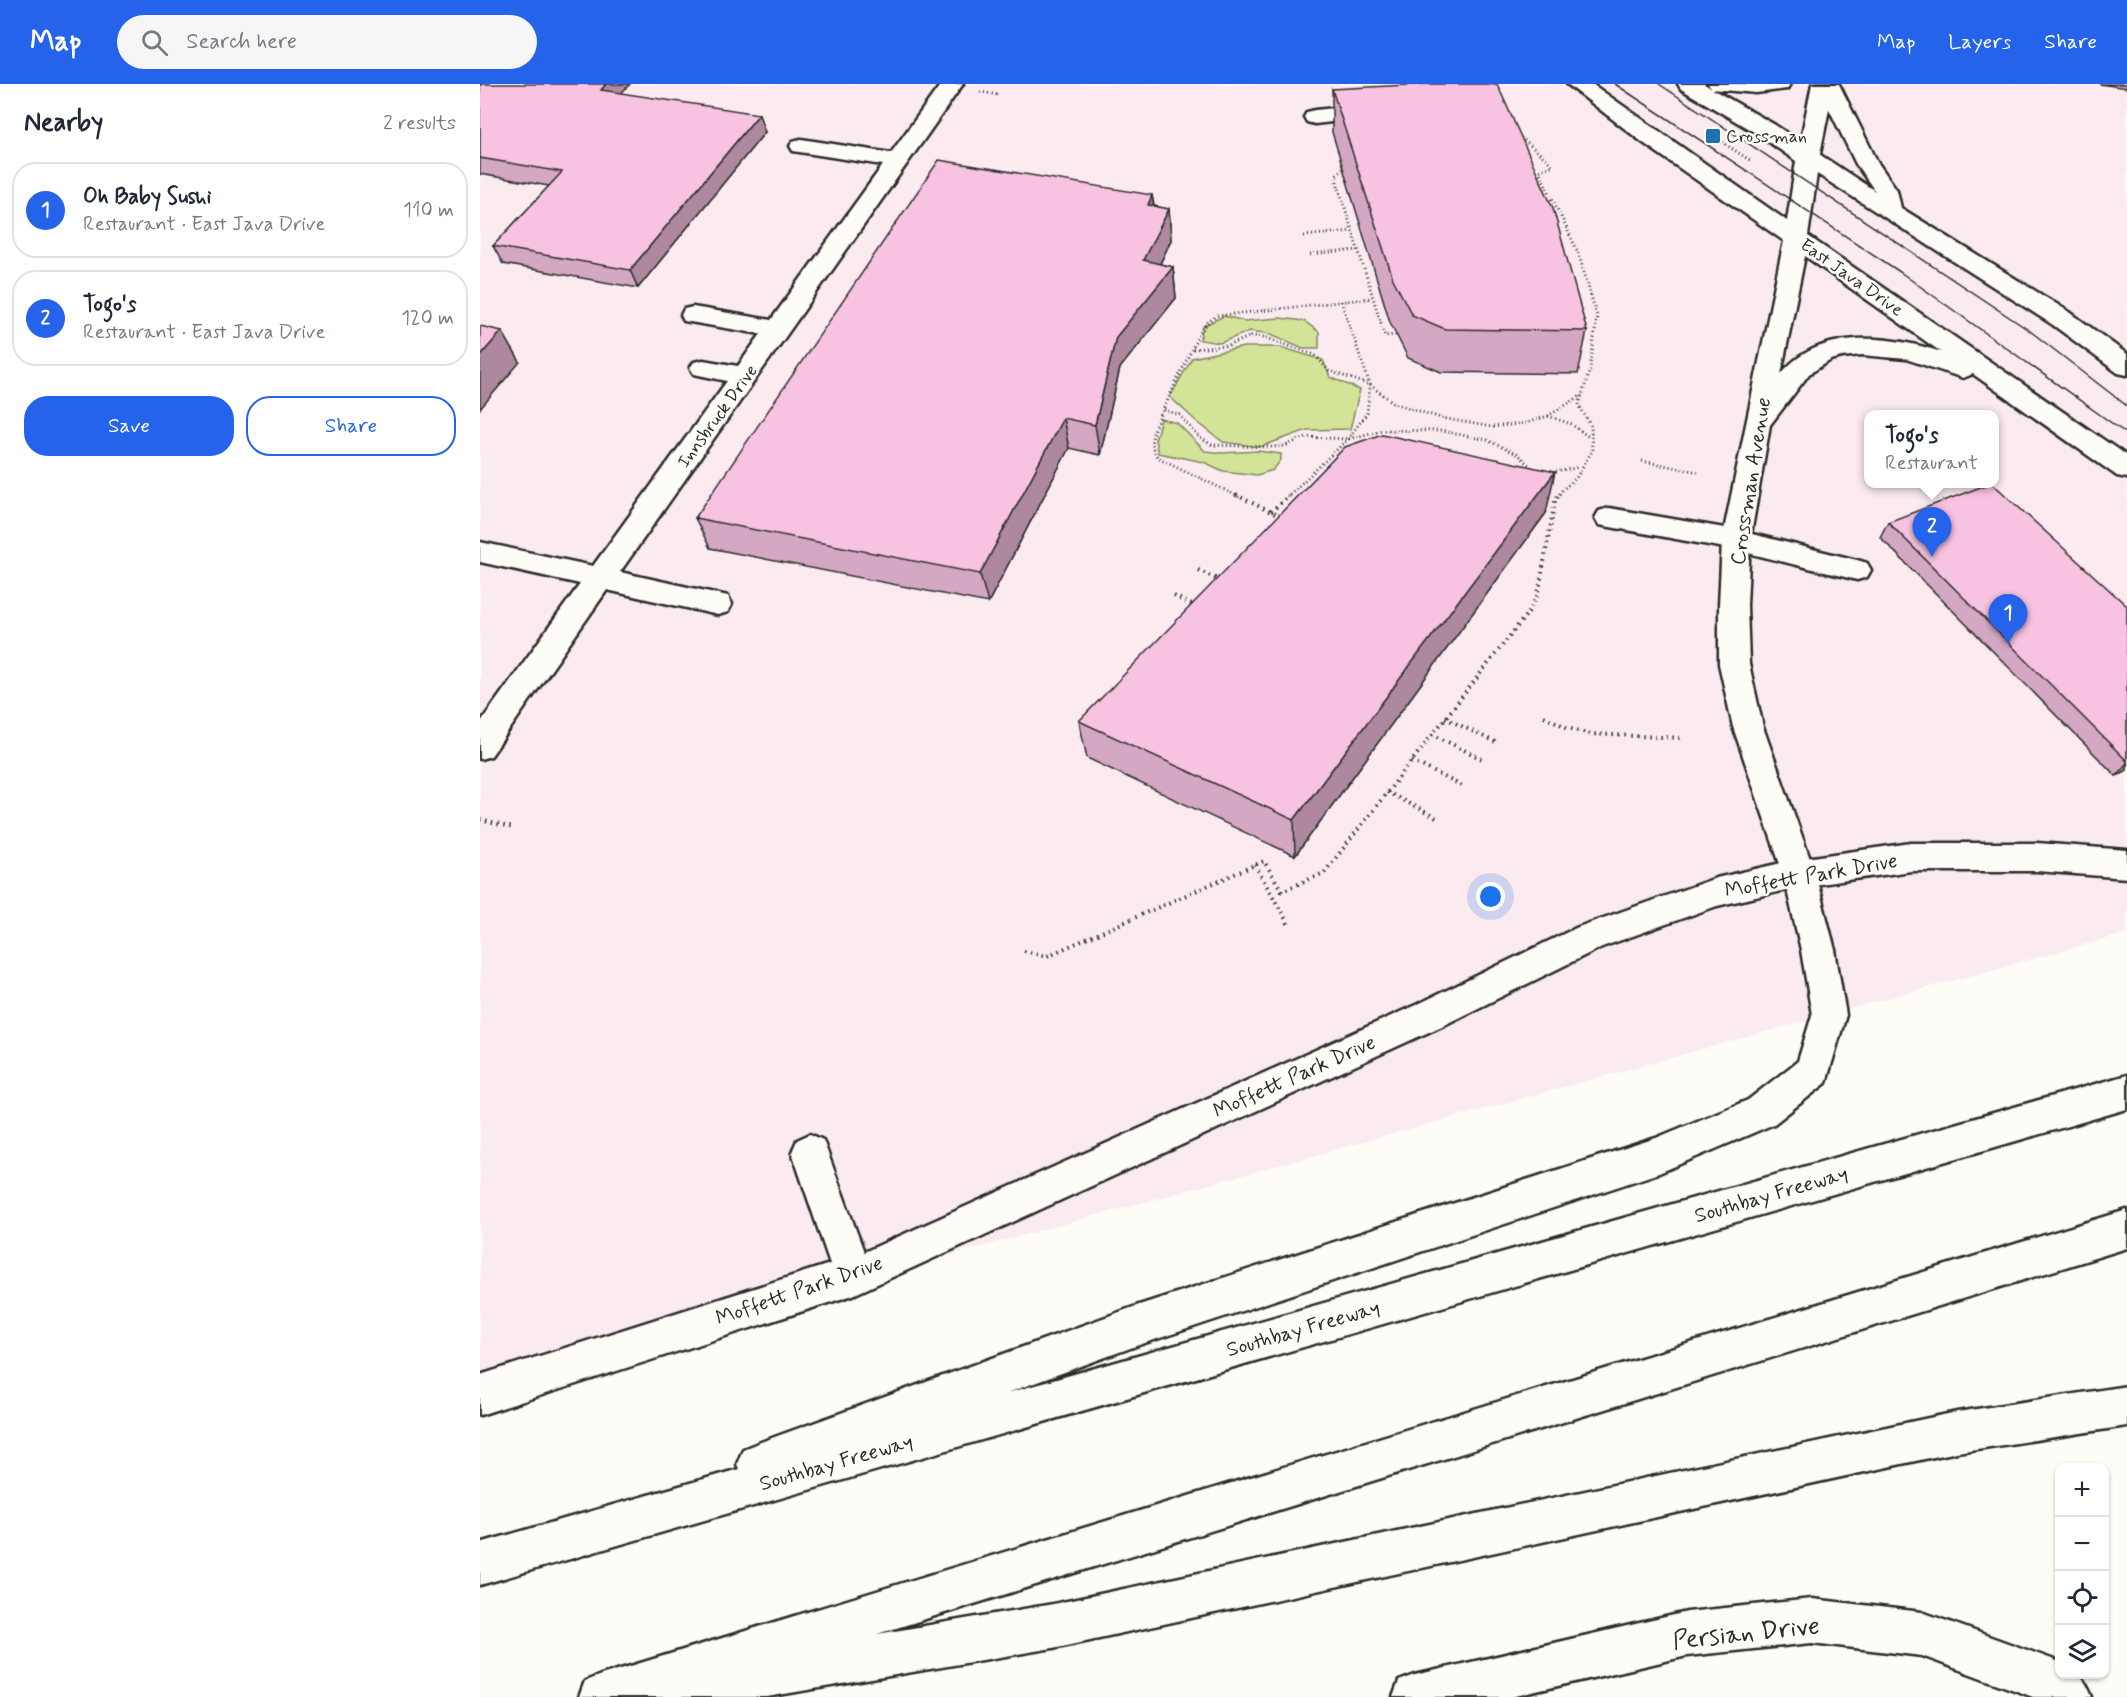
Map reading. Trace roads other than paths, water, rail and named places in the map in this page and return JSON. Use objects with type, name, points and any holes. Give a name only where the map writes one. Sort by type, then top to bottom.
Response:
[{"type":"main road","name":"Innsbruck Drive","points":[[480,747],[952,84]]},
{"type":"main road","name":"East Java Drive","points":[[1578,84],[1650,137],[2127,469]]},
{"type":"main road","points":[[1689,84],[1767,130],[1808,159],[2062,319],[2127,367]]},
{"type":"main road","points":[[1719,84],[1756,87],[1779,84]]},
{"type":"main road","name":"Crossman Avenue","points":[[488,1562],[1136,1326],[1659,1155],[1761,1112],[1813,1071],[1829,1014],[1818,950],[1799,873],[1748,728],[1734,664],[1733,605],[1737,540],[1757,426],[1796,237],[1823,84]]},
{"type":"main road","points":[[1828,84],[1867,164],[1886,190],[1890,209]]},
{"type":"main road","points":[[1315,117],[1365,112]]},
{"type":"main road","points":[[801,146],[897,161]]},
{"type":"main road","points":[[693,315],[778,330]]},
{"type":"main road","points":[[1757,426],[1804,364],[1833,350],[1883,348],[1950,363],[2077,433]]},
{"type":"main road","points":[[703,368],[746,376]]},
{"type":"main road","points":[[1609,518],[1737,540],[1857,570]]},
{"type":"main road","points":[[480,552],[718,604]]},
{"type":"main road","name":"Moffett Park Drive","points":[[480,1395],[853,1275],[1419,1019],[1590,937],[1716,892],[1799,873],[1911,857],[2037,857],[2127,864]]},
{"type":"main road","name":"Southbay Freeway","points":[[488,1562],[2127,1092]]},
{"type":"main road","points":[[810,1152],[853,1275]]},
{"type":"main road","points":[[601,1697],[2127,1229]]},
{"type":"main road","points":[[638,1697],[1053,1626],[1945,1434],[2127,1406]]},
{"type":"main road","name":"Persian Drive","points":[[1415,1697],[1687,1634],[1812,1621],[1922,1634],[2044,1678],[2070,1697]]},
{"type":"tram line","points":[[1615,84],[1900,272],[2127,434]]},
{"type":"tram line","points":[[1659,84],[2030,331],[2127,406]]},
{"type":"place","name":"Crossman","points":[[1713,136]]},
{"type":"place","name":"Togo's","points":[[1932,557]]},
{"type":"place","name":"Oh Baby Sushi","points":[[2008,644]]}]
